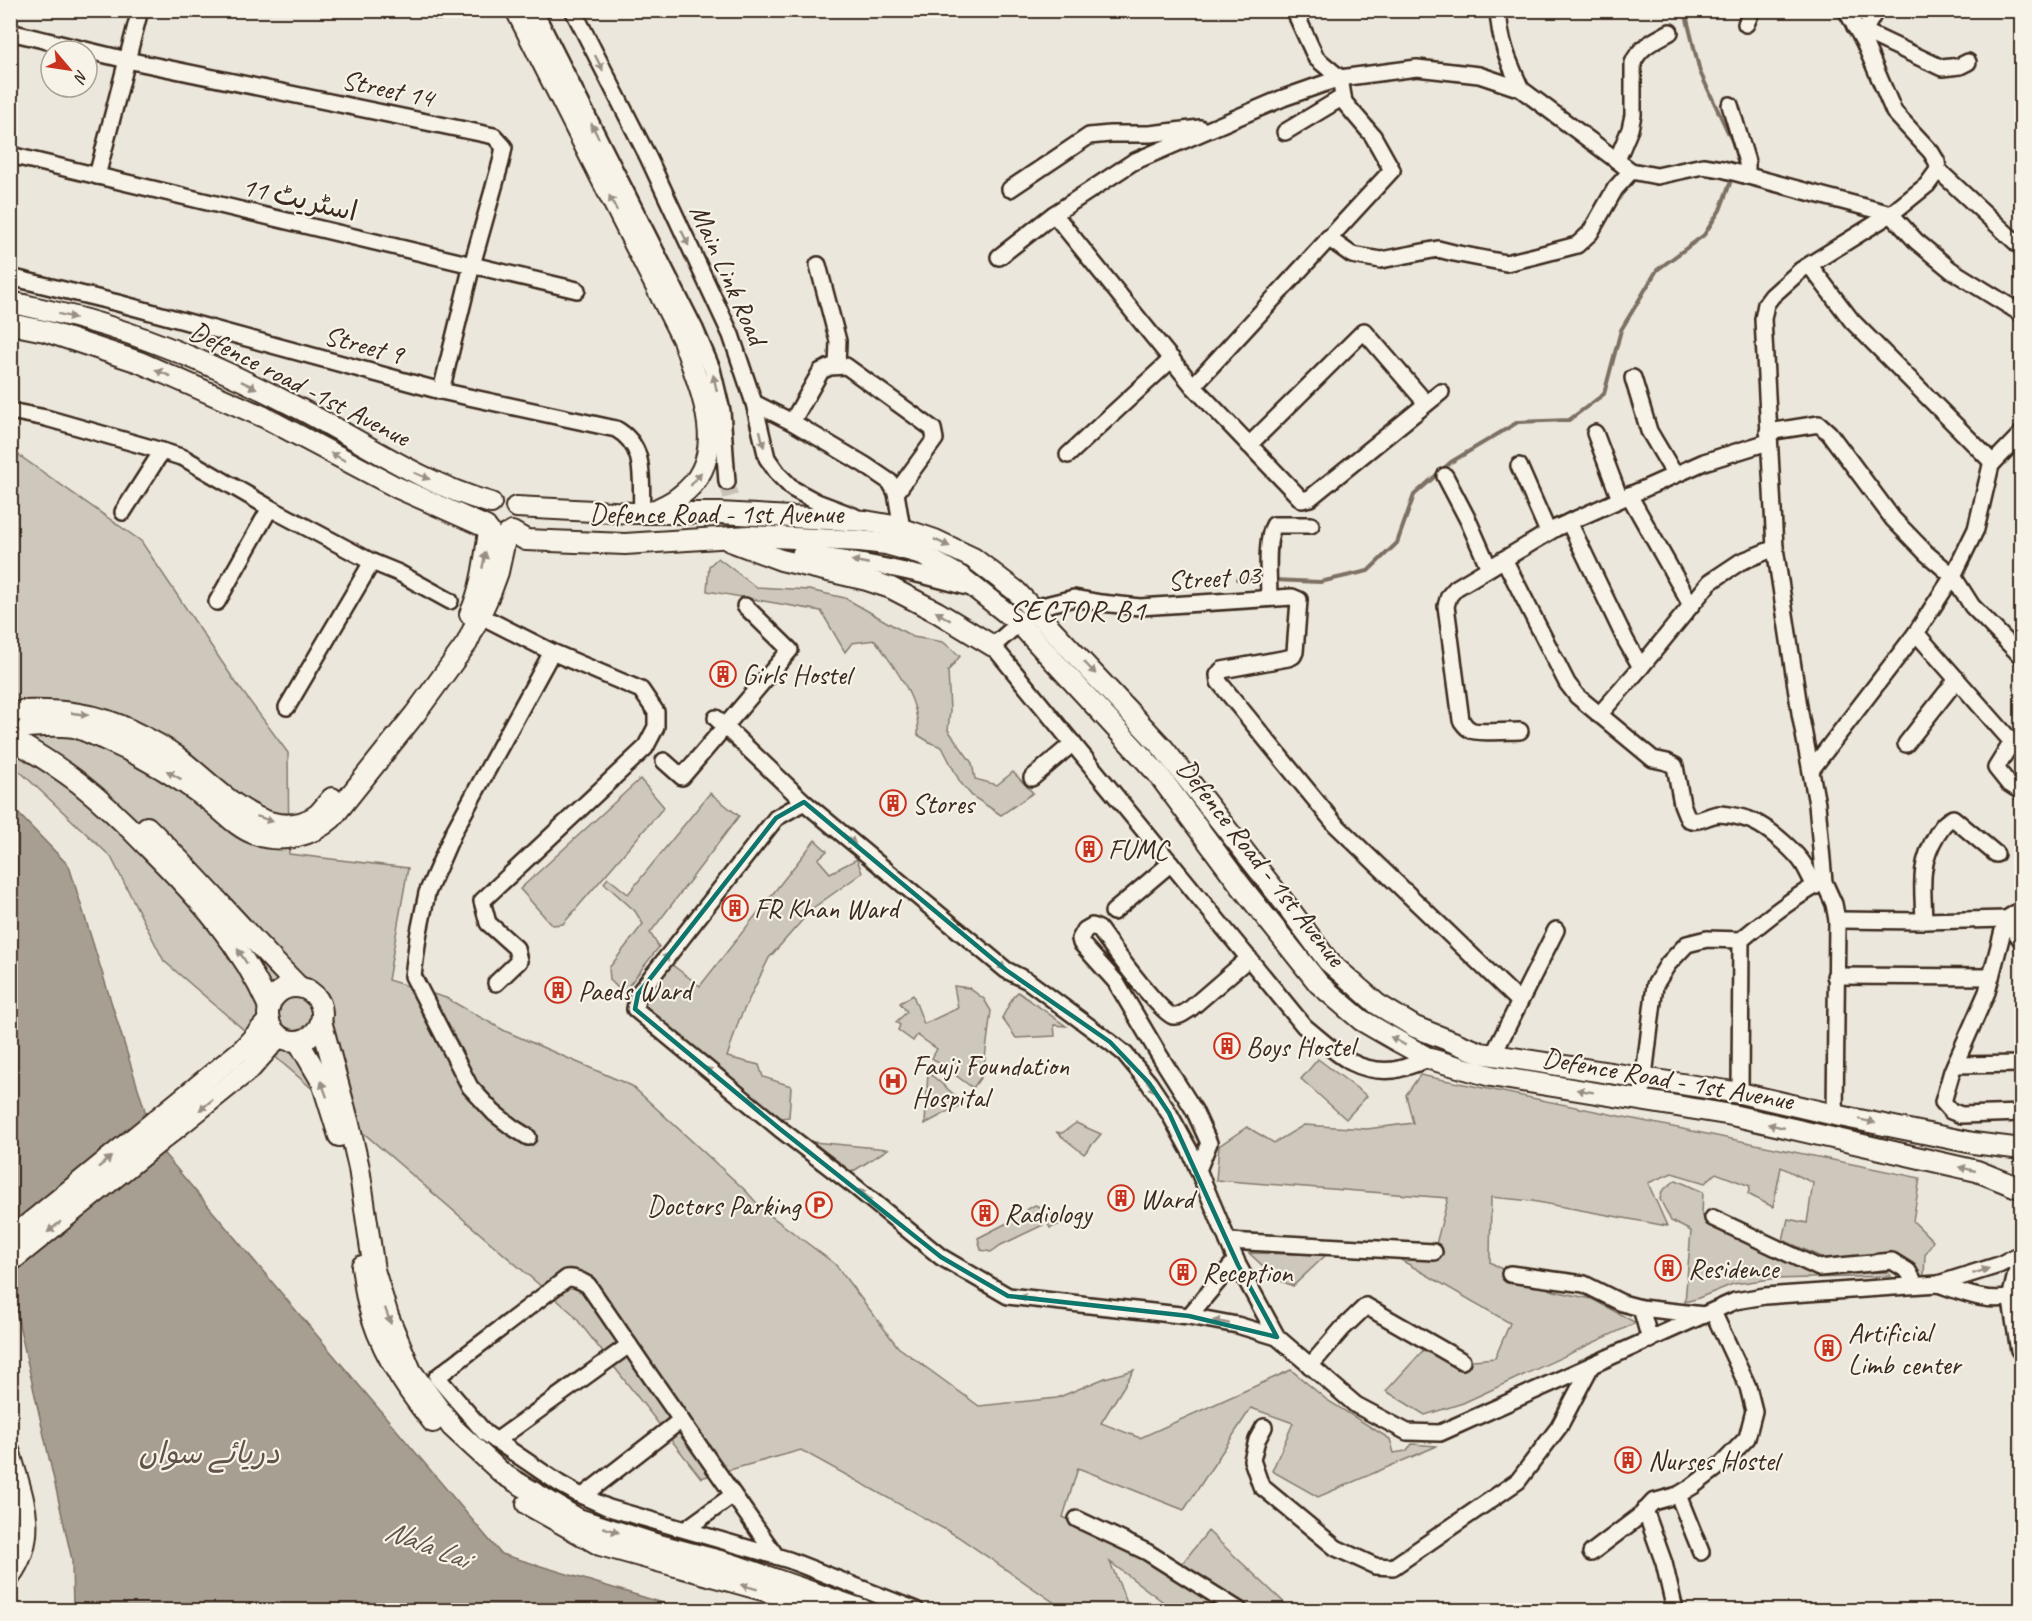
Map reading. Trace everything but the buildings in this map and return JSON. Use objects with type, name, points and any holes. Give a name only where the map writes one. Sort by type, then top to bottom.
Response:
[{"type":"highway","points":[[2022,1264],[2014,1298],[2022,1348]]},
{"type":"main road","points":[[516,10],[683,340],[702,395],[710,436],[708,459],[699,477],[680,496],[646,513]]},
{"type":"main road","name":"Defence road -1st Avenue","points":[[10,302],[87,320],[186,355],[296,407],[410,471],[491,503],[504,500],[516,507],[646,513],[719,513],[865,521],[902,529],[936,540],[973,558],[1017,591],[1163,748],[1328,961],[1377,1004],[1415,1027],[1481,1053],[1740,1093],[1973,1143],[2022,1149]]},
{"type":"main road","name":"Defence Road - 1st Avenue","points":[[10,324],[45,331],[139,362],[264,417],[396,487],[498,531],[526,540],[625,544],[749,536],[849,540],[886,544],[919,553],[962,577],[1018,623],[1158,774],[1241,886],[1319,984],[1361,1020],[1430,1059],[1491,1076],[1732,1115],[1977,1171],[2022,1189]]},
{"type":"main road","points":[[16,721],[77,728],[130,750],[179,777],[240,828],[269,838],[302,836],[320,828],[332,818],[422,705],[467,643],[481,616],[498,572],[498,531],[484,515],[491,503]]},
{"type":"main road","points":[[498,531],[519,523],[516,507]]},
{"type":"main road","points":[[16,721],[53,710],[88,714],[113,723],[175,755],[248,813],[279,824],[298,823],[317,815],[347,781],[413,700],[453,643],[474,605],[498,531]]},
{"type":"main road","points":[[717,538],[742,544],[781,560],[867,580],[891,588],[937,612],[993,646]]},
{"type":"main road","points":[[16,721],[85,771],[129,809],[178,857],[217,902],[299,987]]},
{"type":"main road","points":[[16,721],[189,888],[236,946],[250,967],[279,1026],[322,1082],[337,1126],[368,1304],[387,1354],[411,1396],[451,1443],[506,1492],[600,1545],[777,1594],[825,1611]]},
{"type":"main road","points":[[10,1262],[251,1068],[279,1026],[275,996],[286,989],[299,987],[305,989],[316,997],[322,1008],[321,1021],[359,1168],[374,1270],[388,1316],[411,1371],[452,1427],[503,1474],[578,1519],[655,1544],[731,1564],[863,1611]]},
{"type":"main road","points":[[279,1026],[310,1037],[315,1033],[321,1021]]},
{"type":"main road","points":[[10,1239],[243,1049],[279,1026]]},
{"type":"main road","points":[[10,1453],[28,1526],[25,1548],[10,1576]]},
{"type":"street","points":[[97,176],[140,10]]},
{"type":"street","name":"Main Link Road","points":[[534,10],[695,329],[712,369],[722,411],[727,482]]},
{"type":"street","name":"Main Link Road","points":[[573,10],[648,158],[731,334],[754,403],[767,458],[778,475],[793,489],[817,502],[865,521]]},
{"type":"street","points":[[1193,386],[1392,170],[1373,136],[1344,102],[1340,78],[1316,58],[1294,10]]},
{"type":"street","points":[[1498,10],[1503,48],[1521,90]]},
{"type":"street","points":[[1846,10],[1860,29],[1894,112],[1931,152],[1937,162],[1938,170],[2022,248]]},
{"type":"street","points":[[1860,29],[1876,10]]},
{"type":"street","points":[[1860,29],[1942,68],[1968,62]]},
{"type":"street","name":"Street 14","points":[[10,32],[127,60],[494,136],[504,147],[441,391]]},
{"type":"street","points":[[1617,160],[1630,129],[1633,115],[1633,63],[1636,55],[1640,50],[1670,32]]},
{"type":"street","points":[[999,257],[1054,214],[1133,162],[1283,98],[1340,78],[1417,68],[1479,75],[1521,90],[1631,171],[1657,176],[1703,166],[1892,214],[1916,241],[1951,270],[2020,310]]},
{"type":"street","points":[[1285,132],[1343,97]]},
{"type":"street","points":[[1730,105],[1747,162],[1747,176]]},
{"type":"street","points":[[1010,189],[1089,136],[1150,134],[1218,126]]},
{"type":"street","name":"اسٹریٹ 11","points":[[10,155],[577,290]]},
{"type":"street","points":[[1819,884],[1817,804],[1800,713],[1775,548],[1763,319],[1766,304],[1794,277],[1892,214],[1927,184],[1938,170]]},
{"type":"street","points":[[1328,238],[1352,255],[1374,260],[1438,249],[1499,262],[1524,259],[1577,245],[1590,233],[1615,189],[1631,171]]},
{"type":"street","points":[[1054,214],[1193,386],[1302,500],[1310,498],[1441,392]]},
{"type":"street","points":[[818,265],[838,341],[837,366]]},
{"type":"street","points":[[1810,266],[1852,321],[1993,464]]},
{"type":"street","name":"Street 9","points":[[10,277],[118,303],[441,391],[616,429],[626,435],[639,454],[646,513]]},
{"type":"street","points":[[1249,445],[1364,330],[1426,403]]},
{"type":"street","points":[[1068,455],[1172,359]]},
{"type":"street","points":[[792,422],[821,371],[846,366],[933,429],[935,439],[896,493]]},
{"type":"street","points":[[1634,378],[1649,431],[1675,475]]},
{"type":"street","points":[[754,403],[792,422],[890,482],[896,493],[902,529]]},
{"type":"street","points":[[10,411],[46,418],[184,458],[270,508],[450,601]]},
{"type":"street","points":[[1520,731],[1474,732],[1467,728],[1461,720],[1446,606],[1449,596],[1456,588],[1548,532],[1624,497],[1768,437],[1819,424],[1829,433],[1893,519],[1927,555],[1953,576],[1972,606],[2022,657]]},
{"type":"street","points":[[1595,433],[1624,497],[1691,605]]},
{"type":"street","points":[[1811,770],[1916,633],[1953,576],[1976,529],[1993,464],[2022,433]]},
{"type":"street","points":[[123,512],[162,450]]},
{"type":"street","points":[[1519,466],[1548,532]]},
{"type":"street","points":[[1445,476],[1489,568]]},
{"type":"street","points":[[217,602],[270,508]]},
{"type":"street","points":[[1569,522],[1626,641],[1641,667]]},
{"type":"street","points":[[1270,586],[1269,544],[1274,525],[1311,525]]},
{"type":"street","points":[[1599,715],[1710,582],[1740,562],[1775,548]]},
{"type":"street","points":[[800,553],[857,561],[938,578],[978,590]]},
{"type":"street","points":[[1504,559],[1567,683],[1577,696],[1645,750],[1653,759],[1675,766],[1682,804],[1688,819],[1693,821],[1716,814],[1744,818],[1760,825],[1792,850],[1834,904],[1837,920],[1834,1115]]},
{"type":"street","points":[[287,707],[372,562]]},
{"type":"street","name":"Street 03","points":[[1033,608],[1074,598],[1140,608],[1270,586],[1299,600],[1293,656],[1222,670],[1218,675],[1219,682],[1335,824],[1519,1001]]},
{"type":"street","points":[[664,761],[682,777],[721,723],[790,650],[745,606]]},
{"type":"street","points":[[481,616],[552,652],[641,690],[656,712],[656,727],[645,748],[482,901],[488,923],[516,948],[519,961],[496,983]]},
{"type":"street","points":[[1018,623],[993,646],[1304,1026],[1347,1060],[1364,1069],[1395,1070],[1430,1059]]},
{"type":"street","points":[[1916,633],[2012,742],[1996,768],[2008,783],[2022,792]]},
{"type":"street","points":[[528,1137],[494,1113],[470,1087],[413,976],[427,893],[454,831],[552,652]]},
{"type":"street","points":[[1906,744],[1957,679]]},
{"type":"street","points":[[721,723],[804,802],[1006,970],[1028,981],[1125,1054],[1149,1083],[1191,1153],[1236,1260],[1277,1337],[1356,1404],[1407,1432],[1440,1433],[1735,1301],[1765,1296],[1938,1284],[1999,1265],[2022,1254]]},
{"type":"street","points":[[1032,778],[1073,744]]},
{"type":"street","points":[[804,802],[776,818],[638,994],[635,1009],[780,1129],[941,1257],[1008,1296],[1189,1316],[1237,1325],[1277,1337]]},
{"type":"street","points":[[1924,921],[1922,879],[1925,857],[1946,821],[1953,818],[1996,854]]},
{"type":"street","points":[[1113,912],[1171,863]]},
{"type":"street","points":[[1641,1101],[1655,985],[1668,964],[1686,944],[1707,939],[1741,940],[1774,913],[1819,884]]},
{"type":"street","points":[[1837,920],[2007,919],[2022,909]]},
{"type":"street","points":[[2007,919],[2022,941]]},
{"type":"street","points":[[2007,919],[1987,992],[1955,1065],[1943,1102],[1951,1111],[1961,1115],[2022,1113]]},
{"type":"street","points":[[1198,1170],[1209,1143],[1194,1110],[1116,982],[1081,943],[1080,939],[1085,930],[1095,926],[1152,998],[1174,1016],[1180,1016],[1191,1009],[1249,958]]},
{"type":"street","points":[[1493,1055],[1556,930]]},
{"type":"street","points":[[1740,1093],[1741,940]]},
{"type":"street","points":[[1835,976],[1991,977]]},
{"type":"street","points":[[1955,1065],[2022,1064]]},
{"type":"street","points":[[1713,1218],[1819,1268],[1892,1261],[1908,1271],[1916,1285]]},
{"type":"street","points":[[1228,1241],[1434,1252]]},
{"type":"street","points":[[1189,1316],[1236,1260]]},
{"type":"street","points":[[1510,1275],[1584,1284],[1622,1303],[1641,1308],[1708,1313]]},
{"type":"street","points":[[776,1556],[588,1285],[572,1277],[567,1278],[436,1377],[484,1433],[583,1497],[609,1508],[776,1556],[916,1611]]},
{"type":"street","points":[[1938,1284],[1980,1298],[1998,1301],[2014,1298]]},
{"type":"street","points":[[1310,1366],[1342,1329],[1366,1306],[1462,1362]]},
{"type":"street","points":[[1641,1308],[1650,1340]]},
{"type":"street","points":[[1591,1553],[1653,1502],[1678,1495],[1723,1462],[1747,1438],[1754,1411],[1748,1387],[1708,1313]]},
{"type":"street","points":[[496,1441],[629,1346]]},
{"type":"street","points":[[1264,1427],[1257,1440],[1252,1460],[1261,1486],[1336,1548],[1375,1566],[1393,1567],[1518,1481],[1559,1427],[1591,1366]]},
{"type":"street","points":[[583,1497],[681,1420]]},
{"type":"street","points":[[686,1529],[733,1494]]},
{"type":"street","points":[[1678,1495],[1701,1552]]},
{"type":"street","points":[[1646,1510],[1676,1611]]},
{"type":"street","points":[[1077,1519],[1147,1552],[1239,1611]]},
{"type":"highlighted area","points":[[804,802],[1006,970],[1110,1042],[1149,1083],[1169,1113],[1238,1265],[1277,1337],[1189,1316],[1008,1296],[941,1257],[780,1129],[635,1009],[638,994],[776,818]]},
{"type":"shaded area","points":[[10,454],[17,454],[141,541],[234,680],[288,753],[289,854],[408,868],[388,980],[446,998],[505,1031],[632,1086],[746,1191],[763,1210],[835,1264],[898,1347],[979,1406],[1057,1398],[1105,1378],[1134,1370],[1101,1423],[1140,1438],[1291,1370],[1327,1400],[1390,1439],[1394,1453],[1406,1451],[1412,1444],[1437,1446],[1318,1497],[1272,1471],[1293,1423],[1251,1408],[1184,1510],[1078,1468],[1063,1517],[1176,1571],[1208,1531],[1292,1610],[1174,1610],[1110,1562],[1130,1610],[1065,1610],[957,1536],[801,1450],[701,1478],[572,1313],[164,961],[111,857],[11,763]]},
{"type":"shaded area","points":[[718,558],[756,587],[809,590],[845,598],[913,637],[943,642],[960,656],[948,671],[950,711],[948,730],[972,763],[975,779],[997,785],[1013,772],[1033,793],[1001,815],[972,796],[960,782],[942,747],[918,735],[918,722],[911,697],[905,684],[875,640],[852,643],[845,652],[821,611],[707,591],[709,566]]},
{"type":"shaded area","points":[[640,779],[664,807],[563,924],[552,925],[520,889]]},
{"type":"shaded area","points":[[710,793],[739,816],[650,933],[659,947],[623,993],[610,980],[609,968],[643,924],[635,911],[604,883],[608,878],[628,894]]},
{"type":"shaded area","points":[[815,840],[827,851],[818,859],[830,873],[857,859],[862,873],[813,908],[769,958],[739,1020],[727,1057],[759,1065],[763,1077],[791,1086],[789,1117],[781,1118],[641,1006],[671,964],[700,986]]},
{"type":"shaded area","points":[[954,986],[969,988],[984,999],[991,1011],[983,1074],[973,1088],[932,1058],[937,1049],[917,1035],[913,1041],[898,1030],[900,1025],[896,1022],[907,1012],[900,1003],[913,995],[924,1024],[958,1008]]},
{"type":"shaded area","points":[[1018,992],[1066,1026],[1054,1025],[1055,1036],[1016,1038],[1002,1018]]},
{"type":"shaded area","points":[[1318,1059],[1367,1096],[1346,1119],[1301,1079]]},
{"type":"shaded area","points":[[928,1072],[964,1103],[925,1124]]},
{"type":"shaded area","points":[[1420,1075],[1920,1178],[1913,1221],[1933,1241],[1925,1255],[1924,1276],[1913,1275],[1893,1256],[1823,1258],[1783,1240],[1788,1219],[1807,1223],[1813,1183],[1781,1167],[1773,1207],[1748,1194],[1750,1186],[1716,1173],[1705,1183],[1672,1173],[1648,1183],[1667,1226],[1532,1201],[1491,1197],[1490,1262],[1510,1274],[1554,1291],[1592,1299],[1636,1323],[1463,1403],[1425,1415],[1386,1391],[1430,1343],[1462,1361],[1495,1358],[1510,1323],[1382,1249],[1434,1252],[1448,1198],[1216,1180],[1219,1146],[1247,1127],[1274,1143],[1304,1125],[1367,1129],[1413,1123],[1406,1095]]},
{"type":"shaded area","points":[[1076,1123],[1101,1134],[1084,1154],[1056,1132],[1062,1133]]},
{"type":"shaded area","points":[[813,1142],[888,1149],[852,1172]]},
{"type":"shaded area","points":[[1676,1180],[1703,1192],[1702,1215],[1708,1225],[1820,1273],[1888,1272],[1891,1276],[1772,1279],[1733,1284],[1685,1302],[1691,1231],[1671,1221],[1660,1199],[1662,1191]]},
{"type":"shaded area","points":[[1035,1205],[1065,1222],[1050,1228],[1048,1224],[1050,1219],[1044,1217],[1043,1225],[991,1252],[981,1250],[978,1238],[1013,1220],[1017,1224],[1020,1223],[1019,1220],[1028,1209]]},
{"type":"shaded area","points":[[1249,1253],[1326,1255],[1293,1286],[1277,1279]]},
{"type":"water","name":"دریائے سواں","points":[[11,806],[69,866],[155,1143],[501,1554],[686,1610],[73,1610],[72,1560],[11,1297]]},
{"type":"waterway","points":[[1690,10],[1686,15],[1700,72],[1733,143],[1738,162]]},
{"type":"waterway","points":[[1272,580],[1320,582],[1368,571],[1397,543],[1414,495],[1451,462],[1518,422],[1569,420],[1604,394],[1621,330],[1657,270],[1704,235],[1720,210],[1730,183]]},
{"type":"waterway","points":[[1237,579],[1264,580]]},
{"type":"tunnel","points":[[727,482],[736,512],[750,532],[770,544],[800,553]]},
{"type":"place","name":"Girls Hostel","points":[[723,674]]},
{"type":"place","name":"Stores","points":[[893,803]]},
{"type":"place","name":"FUMC","points":[[1089,849]]},
{"type":"place","name":"FR Khan Ward","points":[[735,908]]},
{"type":"place","name":"Paeds Ward","points":[[558,990]]},
{"type":"place","name":"Boys Hostel","points":[[1227,1046]]},
{"type":"place","name":"Fauji Foundation Hospital","points":[[893,1081]]},
{"type":"place","name":"Ward","points":[[1121,1198]]},
{"type":"place","name":"Doctors Parking","points":[[819,1205]]},
{"type":"place","name":"Radiology","points":[[985,1213]]},
{"type":"place","name":"Residence","points":[[1668,1268]]},
{"type":"place","name":"Reception","points":[[1183,1272]]},
{"type":"place","name":"Artificial Limb center","points":[[1828,1348]]},
{"type":"place","name":"Nurses Hostel","points":[[1628,1460]]},
{"type":"district","name":"SECTOR B1","points":[[1078,610]]},
{"type":"water label","name":"Nala Lai","points":[[427,1544]]}]
